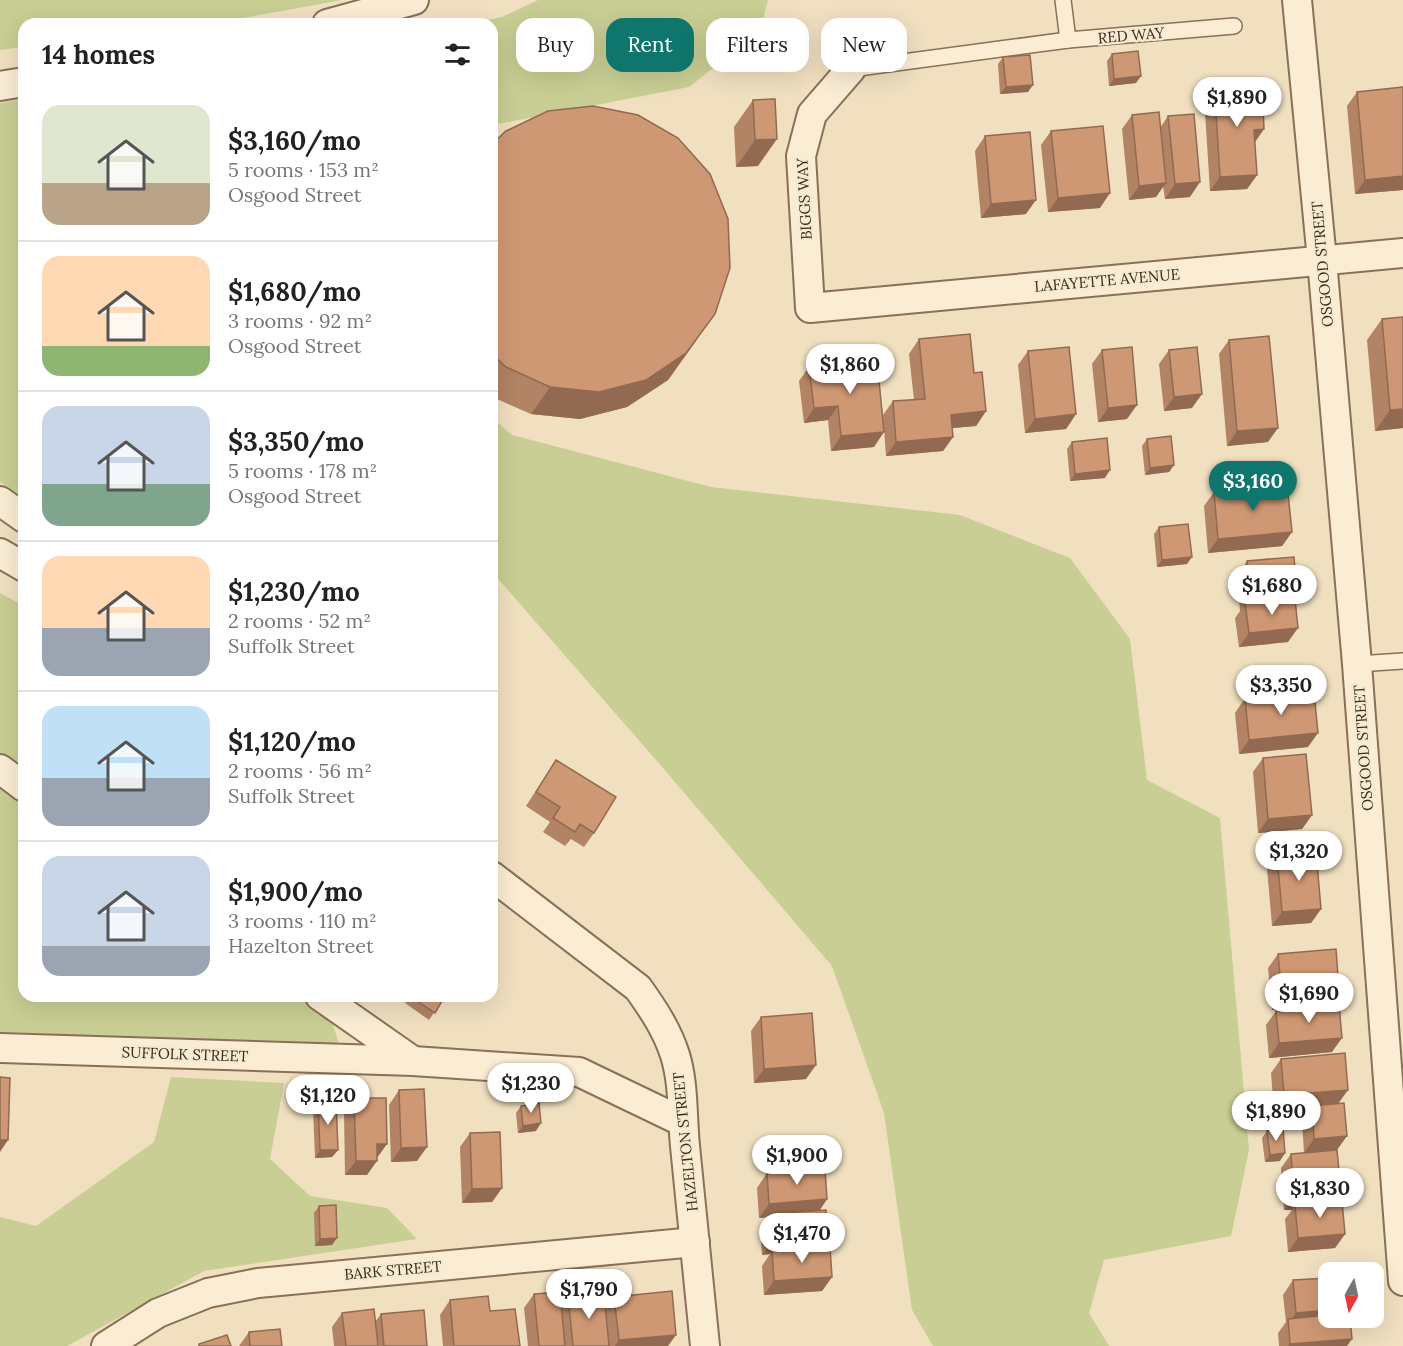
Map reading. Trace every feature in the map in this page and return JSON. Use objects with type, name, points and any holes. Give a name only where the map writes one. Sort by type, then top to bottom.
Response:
[{"type":"street","points":[[349,18],[414,0]]},
{"type":"street","name":"OSGOOD STREET","points":[[1297,0],[1357,664],[1403,1281]]},
{"type":"street","name":"BIGGS WAY","points":[[810,308],[801,156],[812,114],[847,72]]},
{"type":"street","points":[[0,86],[18,83]]},
{"type":"street","name":"LAFAYETTE AVENUE","points":[[810,308],[1403,253]]},
{"type":"street","points":[[0,501],[18,514]]},
{"type":"street","points":[[0,553],[18,564]]},
{"type":"street","points":[[0,769],[18,782]]},
{"type":"street","name":"HAZELTON STREET","points":[[498,881],[638,987],[666,1031],[681,1081],[705,1346]]},
{"type":"street","points":[[329,1002],[413,1061]]},
{"type":"street","name":"SUFFOLK STREET","points":[[0,1048],[413,1061],[579,1072],[683,1122]]},
{"type":"street","name":"BARK STREET","points":[[106,1346],[158,1314],[208,1293],[258,1283],[695,1242]]},
{"type":"lane","points":[[1063,0],[1068,40]]},
{"type":"lane","name":"RED WAY","points":[[907,61],[1068,40],[1234,26]]},
{"type":"lane","points":[[1357,664],[1403,661]]},
{"type":"green space","points":[[0,0],[342,0],[243,18],[18,18],[18,48],[0,50]]},
{"type":"green space","points":[[538,0],[768,0],[763,18],[706,18],[706,72],[708,72],[689,87],[498,124],[497,18]]},
{"type":"green space","points":[[18,100],[18,494],[0,482],[0,103]]},
{"type":"green space","points":[[498,423],[512,435],[711,487],[960,515],[1070,558],[1130,639],[1147,780],[1220,818],[1249,1150],[1231,1236],[1104,1260],[1089,1313],[1109,1346],[933,1346],[912,1310],[884,1113],[832,966],[498,579]]},
{"type":"green space","points":[[0,593],[18,603],[18,1002],[311,1002],[330,1016],[341,1050],[0,1039]]},
{"type":"green space","points":[[171,1077],[284,1083],[270,1159],[310,1196],[387,1208],[417,1239],[204,1271],[67,1346],[0,1346],[0,1217],[36,1226],[154,1142]]},
{"type":"building","points":[[1138,51],[1141,76],[1114,79],[1112,54]]},
{"type":"building","points":[[1030,55],[1033,85],[1006,87],[1003,57]]},
{"type":"building","points":[[1248,79],[1250,106],[1263,106],[1264,129],[1254,130],[1257,175],[1220,177],[1214,81]]},
{"type":"building","points":[[1403,87],[1403,176],[1365,180],[1357,92]]},
{"type":"building","points":[[775,99],[777,139],[755,140],[753,100]]},
{"type":"building","points":[[593,106],[638,115],[678,138],[710,174],[728,219],[730,268],[715,314],[686,353],[646,380],[599,392],[550,387],[506,367],[498,360],[498,138],[506,131],[548,111]]},
{"type":"building","points":[[1159,112],[1166,183],[1139,186],[1132,115]]},
{"type":"building","points":[[1194,114],[1200,182],[1175,184],[1168,116]]},
{"type":"building","points":[[1103,126],[1110,193],[1058,198],[1051,131]]},
{"type":"building","points":[[1030,132],[1036,200],[991,204],[985,136]]},
{"type":"building","points":[[1403,317],[1403,409],[1390,410],[1382,319]]},
{"type":"building","points":[[970,334],[974,373],[982,372],[986,411],[951,415],[953,437],[896,442],[893,401],[925,399],[919,339]]},
{"type":"building","points":[[1269,336],[1278,428],[1237,431],[1229,340]]},
{"type":"building","points":[[1069,347],[1076,414],[1035,419],[1028,351]]},
{"type":"building","points":[[1132,347],[1137,405],[1108,408],[1102,350]]},
{"type":"building","points":[[1197,347],[1202,394],[1174,397],[1169,350]]},
{"type":"building","points":[[877,360],[884,432],[841,436],[838,406],[814,408],[809,367]]},
{"type":"building","points":[[1171,436],[1174,465],[1150,468],[1147,439]]},
{"type":"building","points":[[1107,438],[1110,470],[1075,474],[1072,442]]},
{"type":"building","points":[[1287,484],[1292,532],[1218,539],[1214,492]]},
{"type":"building","points":[[1188,524],[1192,557],[1162,560],[1159,527]]},
{"type":"building","points":[[1294,557],[1297,594],[1250,598],[1247,561]]},
{"type":"building","points":[[1295,599],[1298,628],[1249,633],[1245,603]]},
{"type":"building","points":[[1314,692],[1318,733],[1249,740],[1245,698]]},
{"type":"building","points":[[1306,754],[1312,815],[1268,819],[1263,758]]},
{"type":"building","points":[[556,760],[616,797],[594,833],[580,824],[575,832],[553,818],[560,807],[536,792]]},
{"type":"building","points":[[1316,851],[1321,909],[1282,912],[1277,854]]},
{"type":"building","points":[[1336,949],[1339,990],[1282,996],[1278,954]]},
{"type":"building","points":[[419,1002],[442,1002],[435,1013]]},
{"type":"building","points":[[1339,1005],[1342,1038],[1279,1043],[1276,1011]]},
{"type":"building","points":[[812,1013],[816,1065],[764,1069],[761,1017]]},
{"type":"building","points":[[1345,1053],[1348,1090],[1284,1095],[1281,1059]]},
{"type":"building","points":[[0,1077],[10,1078],[8,1140],[0,1140]]},
{"type":"building","points":[[424,1089],[427,1147],[401,1148],[399,1090]]},
{"type":"building","points":[[354,1098],[386,1098],[387,1144],[377,1144],[377,1161],[356,1161]]},
{"type":"building","points":[[336,1101],[338,1150],[320,1150],[318,1102]]},
{"type":"building","points":[[539,1103],[541,1123],[523,1126],[521,1106]]},
{"type":"building","points":[[1344,1103],[1347,1136],[1314,1139],[1312,1106]]},
{"type":"building","points":[[1283,1129],[1285,1153],[1270,1155],[1267,1131]]},
{"type":"building","points":[[500,1132],[502,1188],[472,1189],[470,1133]]},
{"type":"building","points":[[1337,1150],[1341,1192],[1294,1196],[1291,1154]]},
{"type":"building","points":[[825,1169],[827,1199],[769,1204],[767,1173]]},
{"type":"building","points":[[1342,1201],[1345,1234],[1298,1238],[1295,1205]]},
{"type":"building","points":[[336,1205],[337,1238],[320,1239],[319,1206]]},
{"type":"building","points":[[826,1210],[828,1237],[772,1241],[770,1214]]},
{"type":"building","points":[[830,1247],[832,1277],[774,1281],[772,1251]]},
{"type":"building","points":[[1318,1279],[1318,1311],[1296,1313],[1293,1280]]},
{"type":"building","points":[[672,1291],[676,1335],[619,1340],[614,1297]]},
{"type":"building","points":[[560,1292],[565,1346],[539,1346],[534,1294]]},
{"type":"building","points":[[604,1293],[609,1346],[573,1346],[568,1296]]},
{"type":"building","points":[[488,1296],[490,1311],[515,1309],[520,1346],[454,1346],[450,1300]]},
{"type":"building","points":[[374,1309],[378,1346],[346,1346],[342,1313]]},
{"type":"building","points":[[424,1310],[427,1346],[384,1346],[381,1314]]},
{"type":"building","points":[[1318,1316],[1318,1328],[1351,1328],[1352,1339],[1290,1344],[1288,1319]]},
{"type":"building","points":[[280,1329],[282,1346],[250,1346],[249,1332]]},
{"type":"building","points":[[227,1335],[231,1346],[199,1346],[199,1344]]}]
